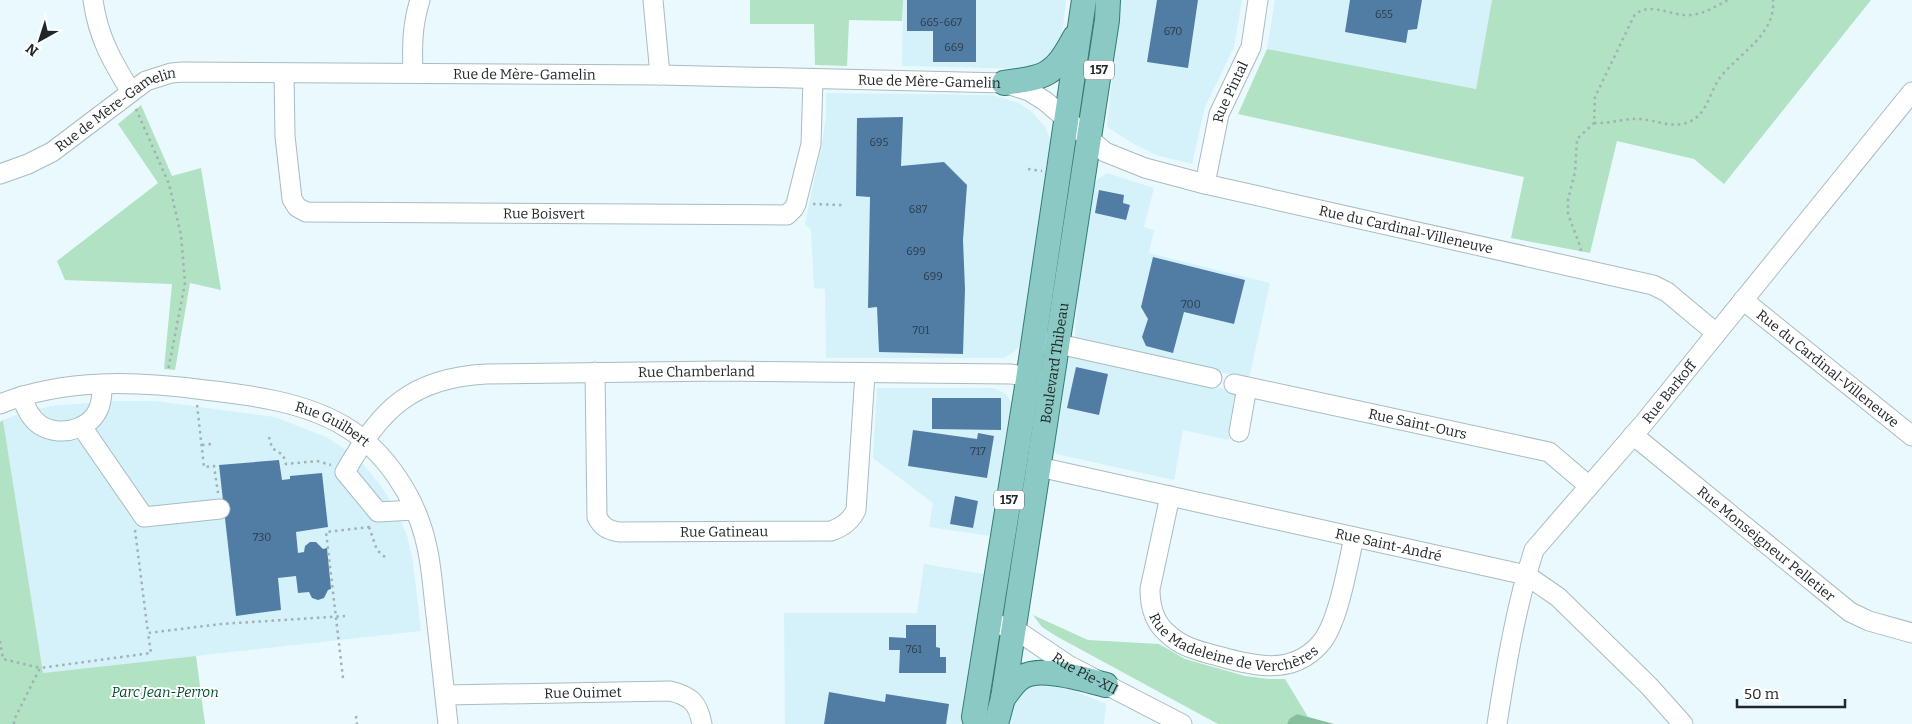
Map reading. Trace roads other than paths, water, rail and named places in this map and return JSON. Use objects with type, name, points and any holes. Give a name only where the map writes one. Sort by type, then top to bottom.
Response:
[{"type":"main road","name":"Boulevard Thibeau","points":[[976,724],[974,717],[1034,339],[1084,0]]},
{"type":"main road","name":"Boulevard Thibeau","points":[[996,724],[1003,698],[1039,467],[1089,139],[1108,0]]},
{"type":"main road","points":[[1004,83],[1033,79],[1052,71],[1064,58],[1081,24]]},
{"type":"main road","points":[[1003,698],[1018,679],[1038,673],[1054,674],[1106,685]]},
{"type":"street","points":[[93,0],[98,29],[104,46],[131,92]]},
{"type":"street","points":[[413,73],[412,35],[420,0]]},
{"type":"street","points":[[653,0],[660,75]]},
{"type":"street","name":"Rue Pintal","points":[[1205,184],[1219,114],[1251,47],[1258,0]]},
{"type":"street","name":"Rue de Mère-Gamelin","points":[[0,174],[28,164],[52,152],[146,81],[171,73],[254,71],[284,73],[660,75],[1004,83],[1034,94],[1051,105],[1089,139]]},
{"type":"street","name":"Rue Boisvert","points":[[284,73],[285,136],[292,199],[297,207],[306,212],[782,216],[791,212],[796,204],[811,144],[813,79]]},
{"type":"street","name":"Rue Barkoff","points":[[1497,724],[1505,671],[1526,576],[1534,550],[1634,435],[1912,92]]},
{"type":"street","name":"Rue du Cardinal-Villeneuve","points":[[1089,139],[1105,152],[1145,168],[1205,184],[1645,283],[1660,288],[1716,333]]},
{"type":"street","name":"Rue du Cardinal-Villeneuve","points":[[1743,300],[1912,436]]},
{"type":"street","points":[[1034,339],[1212,378]]},
{"type":"street","name":"Rue Chamberland","points":[[414,510],[375,522],[346,472],[364,439],[377,422],[404,398],[431,384],[446,379],[474,374],[720,371],[865,374],[1011,374],[1052,381]]},
{"type":"street","name":"Rue Gatineau","points":[[595,372],[597,517],[601,525],[619,532],[832,531],[840,528],[852,517],[856,510],[865,374]]},
{"type":"street","points":[[22,396],[32,418],[50,430],[61,432],[82,426],[91,420],[101,401],[102,385]]},
{"type":"street","name":"Rue Guilbert","points":[[0,404],[22,396],[57,388],[102,385],[165,385],[249,395],[291,405],[343,425],[364,439],[389,466],[414,510],[427,547],[432,574],[448,724]]},
{"type":"street","name":"Rue Saint-Ours","points":[[1238,432],[1241,386],[1549,452],[1589,486]]},
{"type":"street","points":[[82,426],[144,517],[220,509]]},
{"type":"street","name":"Rue Monseigneur Pelletier","points":[[1634,435],[1850,612],[1869,621],[1912,633]]},
{"type":"street","name":"Rue Saint-André","points":[[1039,467],[1526,576],[1558,597],[1648,686],[1683,724]]},
{"type":"street","name":"Rue Madeleine de Verchères","points":[[1170,496],[1150,588],[1154,616],[1166,633],[1191,649],[1252,665],[1277,666],[1291,664],[1306,657],[1325,639],[1334,619],[1354,537]]},
{"type":"street","name":"Rue Pie-XII","points":[[989,623],[1013,628],[1068,665],[1182,724]]},
{"type":"street","name":"Rue Ouimet","points":[[445,695],[670,692],[684,695],[695,703],[702,724]]},
{"type":"park label","name":"Parc Jean-Perron","points":[[165,692]]}]
